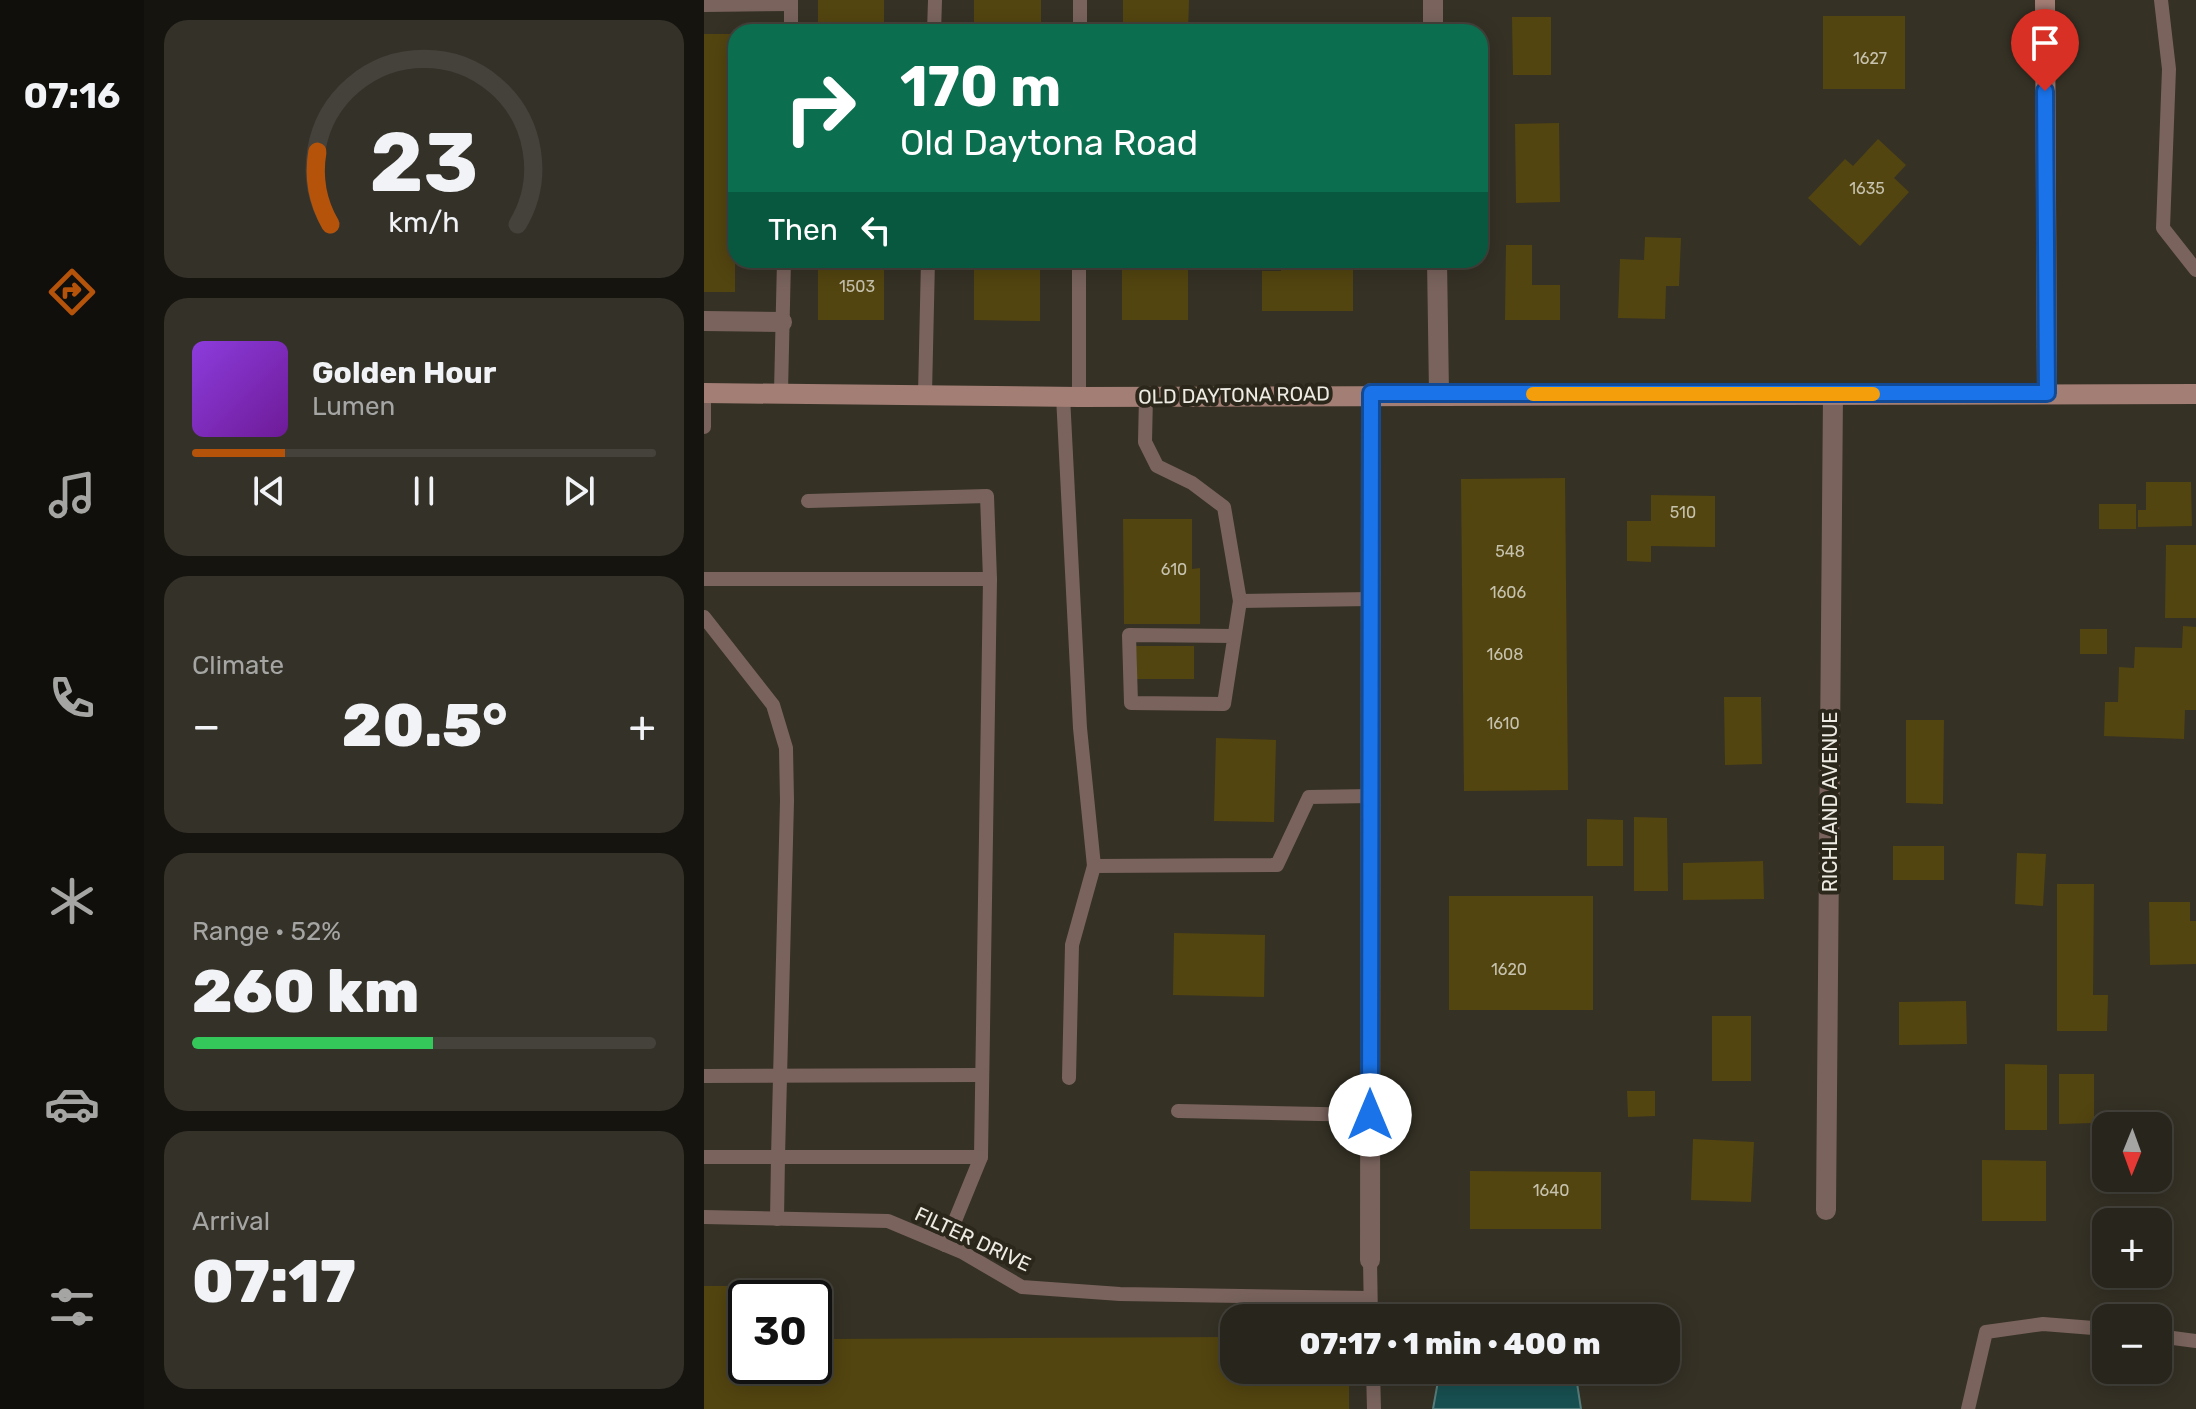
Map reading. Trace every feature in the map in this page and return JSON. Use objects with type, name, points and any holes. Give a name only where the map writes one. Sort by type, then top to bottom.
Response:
[{"type":"street","points":[[1433,0],[1433,24]]},
{"type":"street","points":[[2045,0],[2047,393]]},
{"type":"street","points":[[1437,268],[1439,394]]},
{"type":"street","points":[[704,321],[782,322]]},
{"type":"street","name":"OLD DAYTONA ROAD","points":[[704,393],[1071,396],[1371,393],[2196,394]]},
{"type":"street","points":[[1370,1260],[1371,393]]},
{"type":"street","name":"RICHLAND AVENUE","points":[[1826,1210],[1833,394]]},
{"type":"lane","points":[[934,24],[935,0]]},
{"type":"lane","points":[[1080,0],[1080,24]]},
{"type":"lane","points":[[2161,0],[2169,69],[2163,228],[2196,270]]},
{"type":"lane","points":[[704,5],[791,2],[791,24]]},
{"type":"lane","points":[[781,392],[784,268]]},
{"type":"lane","points":[[925,394],[928,268]]},
{"type":"lane","points":[[1069,1078],[1072,945],[1094,866],[1080,728],[1071,396],[1079,268]]},
{"type":"lane","points":[[704,393],[704,427]]},
{"type":"lane","points":[[1146,396],[1145,442],[1157,466],[1192,483],[1224,507],[1240,601],[1224,704],[1131,703],[1129,635],[1234,636]]},
{"type":"lane","points":[[808,501],[987,496],[990,579],[981,1157],[945,1245]]},
{"type":"lane","points":[[704,579],[990,579]]},
{"type":"lane","points":[[1240,601],[1371,599]]},
{"type":"lane","points":[[704,617],[773,705],[786,748],[777,1219]]},
{"type":"lane","points":[[1094,866],[1277,865],[1309,797],[1371,796]]},
{"type":"lane","points":[[704,1076],[982,1075]]},
{"type":"lane","points":[[1178,1111],[1370,1115]]},
{"type":"lane","points":[[704,1157],[981,1157]]},
{"type":"lane","name":"FILTER DRIVE","points":[[704,1217],[888,1221],[945,1245],[1022,1287],[1120,1294],[1370,1298]]},
{"type":"lane","points":[[1370,1260],[1370,1304]]},
{"type":"lane","points":[[1968,1409],[1986,1332],[2043,1324],[2092,1328]]},
{"type":"lane","points":[[2172,1338],[2196,1341]]},
{"type":"lane","points":[[1373,1384],[1374,1409]]},
{"type":"water","points":[[1437,1384],[1577,1384],[1581,1409],[1433,1409]]},
{"type":"building","points":[[818,0],[884,0],[884,24],[818,24]]},
{"type":"building","points":[[974,0],[1041,0],[1041,24],[974,24]]},
{"type":"building","points":[[1123,0],[1189,0],[1188,24],[1123,24]]},
{"type":"building","points":[[1823,16],[1905,16],[1905,89],[1823,89]]},
{"type":"building","points":[[1512,17],[1551,17],[1551,75],[1513,75]]},
{"type":"building","points":[[704,34],[728,34],[728,268],[735,268],[735,292],[704,292]]},
{"type":"building","points":[[1559,123],[1560,202],[1516,203],[1515,124]]},
{"type":"building","points":[[1878,139],[1906,165],[1894,178],[1909,192],[1860,246],[1808,198],[1845,159],[1853,166]]},
{"type":"building","points":[[1645,237],[1681,238],[1679,286],[1666,286],[1665,319],[1618,318],[1620,259],[1644,260]]},
{"type":"building","points":[[1506,245],[1532,245],[1532,285],[1560,285],[1560,320],[1505,320]]},
{"type":"building","points":[[818,268],[884,268],[884,320],[818,320]]},
{"type":"building","points":[[974,268],[1040,268],[1040,321],[974,320]]},
{"type":"building","points":[[1122,268],[1188,268],[1188,320],[1122,320]]},
{"type":"building","points":[[1281,268],[1353,268],[1353,311],[1262,311],[1262,271],[1281,271]]},
{"type":"building","points":[[1565,478],[1568,790],[1464,791],[1461,479]]},
{"type":"building","points":[[2146,482],[2191,482],[2192,526],[2138,527],[2138,510],[2146,510]]},
{"type":"building","points":[[1651,495],[1715,496],[1715,547],[1651,546],[1651,562],[1627,561],[1627,521],[1651,521]]},
{"type":"building","points":[[2099,504],[2136,504],[2136,529],[2099,529]]},
{"type":"building","points":[[1123,519],[1192,519],[1192,569],[1200,568],[1200,624],[1124,624]]},
{"type":"building","points":[[2166,545],[2196,545],[2196,618],[2165,618]]},
{"type":"building","points":[[2183,626],[2196,627],[2196,710],[2185,710],[2184,739],[2104,736],[2105,702],[2118,702],[2119,667],[2134,668],[2135,647],[2182,648]]},
{"type":"building","points":[[2080,629],[2107,629],[2107,654],[2080,654]]},
{"type":"building","points":[[1136,646],[1194,646],[1194,679],[1137,679]]},
{"type":"building","points":[[1724,697],[1761,697],[1762,764],[1725,765]]},
{"type":"building","points":[[1906,720],[1944,720],[1943,804],[1906,803]]},
{"type":"building","points":[[1216,738],[1276,740],[1274,822],[1214,821]]},
{"type":"building","points":[[1634,817],[1667,818],[1668,891],[1634,891]]},
{"type":"building","points":[[1587,819],[1623,820],[1623,866],[1587,866]]},
{"type":"building","points":[[1893,846],[1944,846],[1944,880],[1893,880]]},
{"type":"building","points":[[2017,853],[2046,854],[2043,906],[2015,904]]},
{"type":"building","points":[[1763,861],[1764,899],[1683,900],[1683,863]]},
{"type":"building","points":[[2057,884],[2094,884],[2093,995],[2108,995],[2107,1031],[2057,1031]]},
{"type":"building","points":[[1449,896],[1593,896],[1593,1010],[1449,1010]]},
{"type":"building","points":[[2149,902],[2190,902],[2190,921],[2196,921],[2196,964],[2150,965]]},
{"type":"building","points":[[1174,933],[1265,935],[1264,997],[1173,995]]},
{"type":"building","points":[[1966,1001],[1967,1044],[1899,1045],[1899,1002]]},
{"type":"building","points":[[1712,1016],[1751,1016],[1751,1081],[1712,1081]]},
{"type":"building","points":[[2005,1064],[2047,1065],[2047,1130],[2005,1130]]},
{"type":"building","points":[[2059,1074],[2094,1074],[2092,1123],[2059,1124]]},
{"type":"building","points":[[1627,1091],[1655,1091],[1655,1116],[1628,1117]]},
{"type":"building","points":[[1693,1139],[1754,1142],[1751,1202],[1691,1200]]},
{"type":"building","points":[[1982,1160],[2046,1161],[2046,1221],[1982,1221]]},
{"type":"building","points":[[1470,1171],[1601,1172],[1601,1229],[1470,1229]]},
{"type":"building","points":[[704,1286],[728,1286],[728,1384],[832,1384],[832,1339],[1220,1337],[1220,1384],[1349,1384],[1349,1409],[704,1409]]},
{"type":"slow traffic","points":[[1533,394],[1873,394]]},
{"type":"route","points":[[1370,1115],[1371,393],[2047,393],[2045,91]]}]
